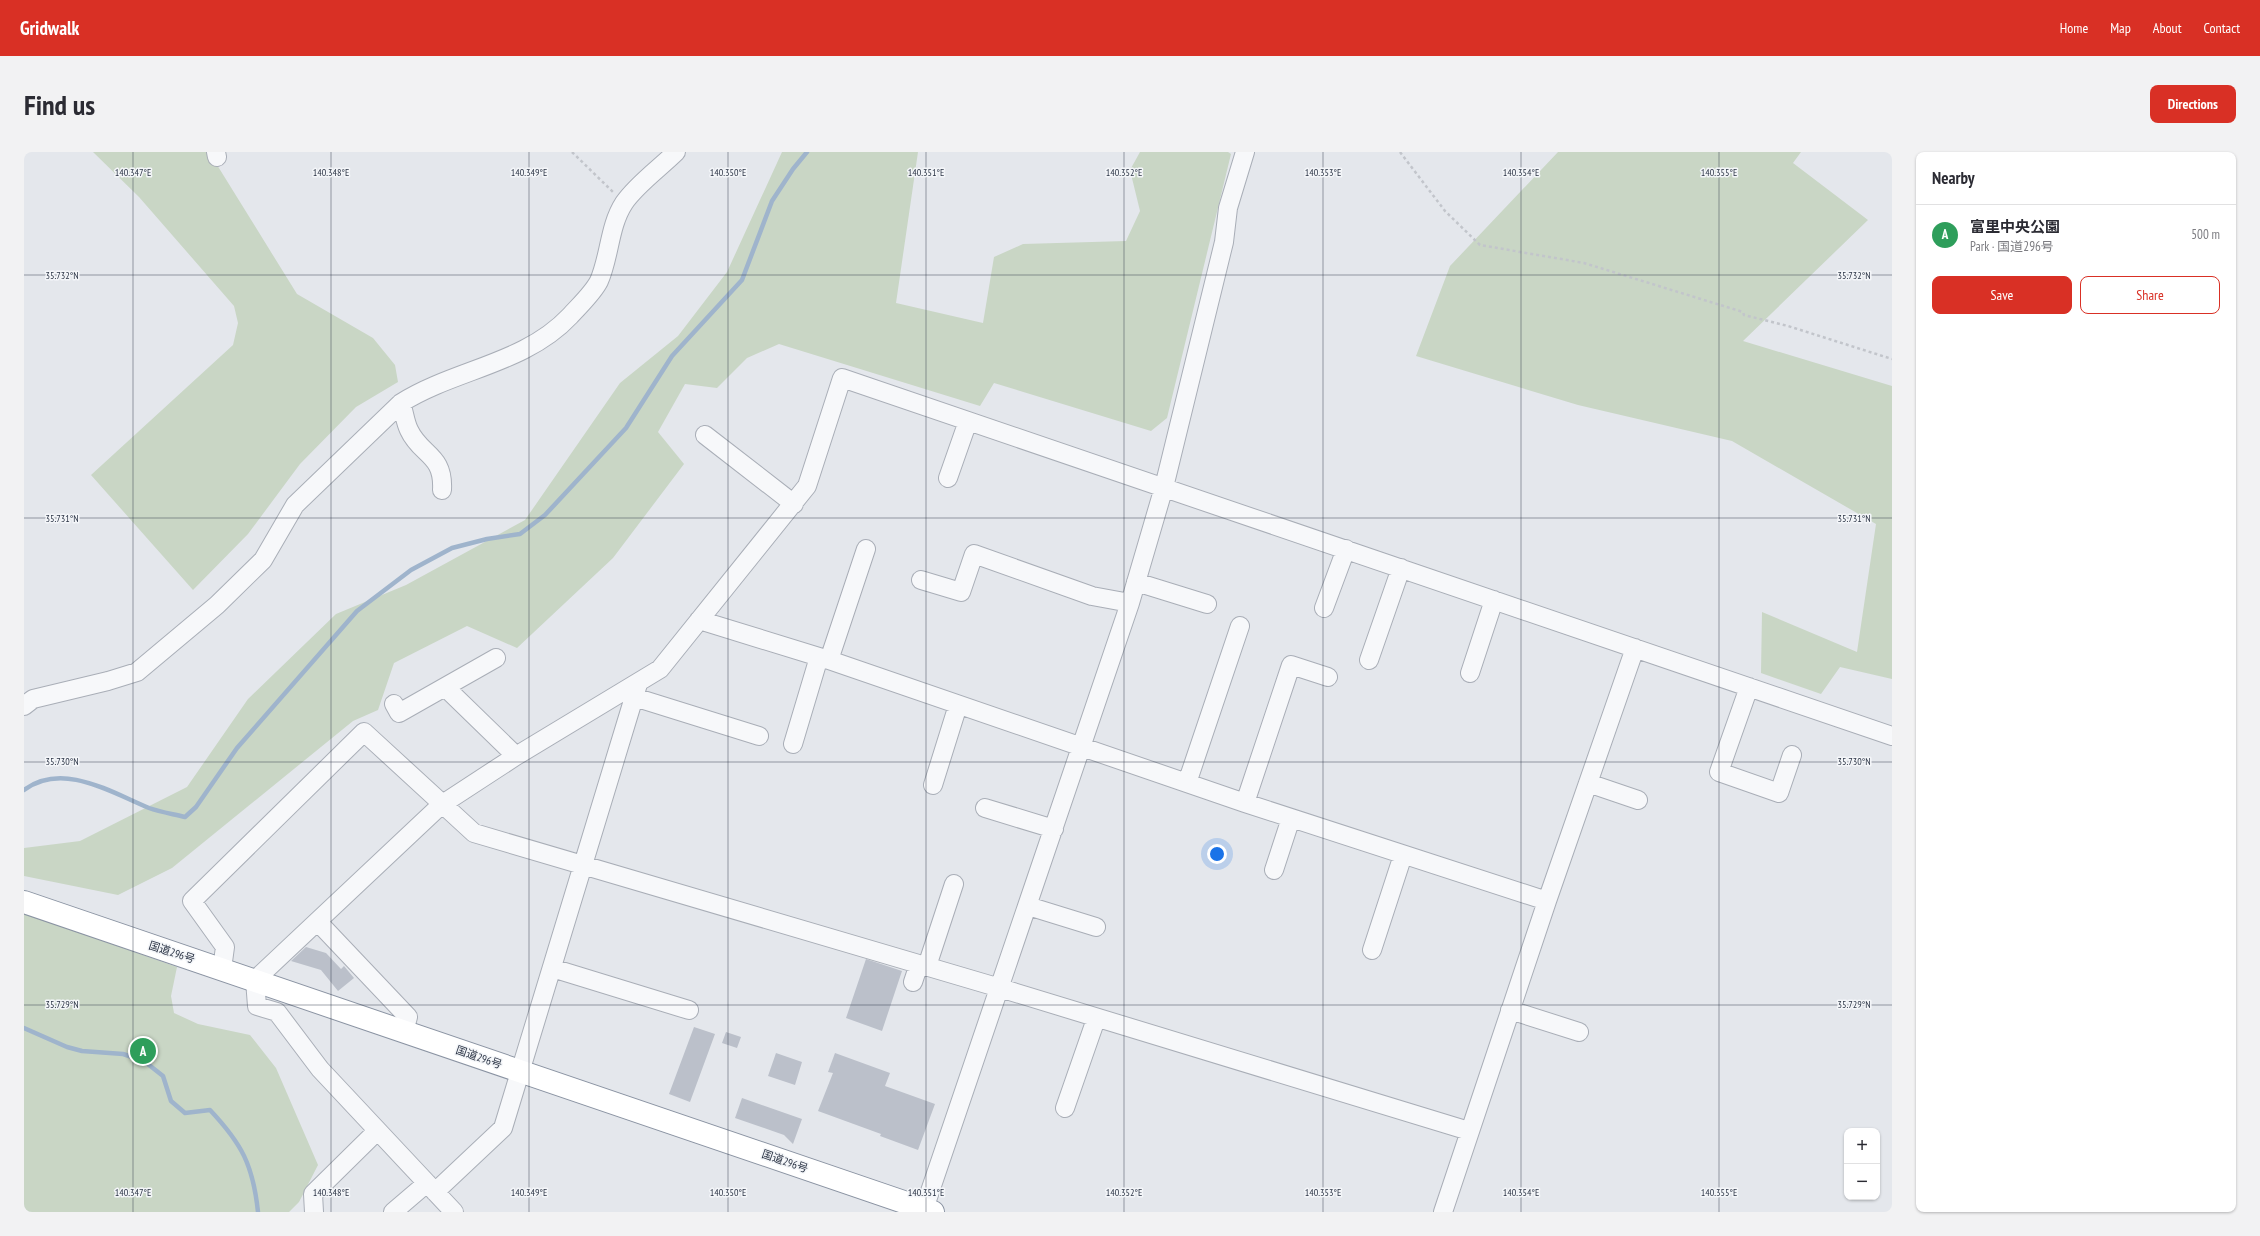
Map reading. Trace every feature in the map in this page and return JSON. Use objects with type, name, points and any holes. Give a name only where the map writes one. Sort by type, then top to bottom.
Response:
[{"type":"highway","name":"国道296号","points":[[24,902],[926,1211]]},
{"type":"street","points":[[24,706],[33,699],[108,681],[137,672],[217,605],[262,560],[295,505],[401,403],[418,392],[508,358],[549,335],[569,316],[599,282],[615,222],[625,202],[676,152]]},
{"type":"street","points":[[926,1211],[1130,603],[1164,488],[1224,242],[1228,208],[1246,152]]},
{"type":"street","points":[[454,1212],[320,1069],[277,1012],[257,1006],[255,980],[441,805],[516,756],[636,690],[660,669],[807,486],[842,378],[1892,736]]},
{"type":"street","points":[[401,403],[409,430],[440,466],[443,478],[442,490]]},
{"type":"street","points":[[948,478],[968,421]]},
{"type":"street","points":[[705,435],[794,504]]},
{"type":"street","points":[[793,744],[866,549]]},
{"type":"street","points":[[1324,608],[1346,550]]},
{"type":"street","points":[[921,580],[961,592],[974,554],[1092,596],[1130,603]]},
{"type":"street","points":[[1368,660],[1401,568]]},
{"type":"street","points":[[1136,582],[1207,604]]},
{"type":"street","points":[[1470,673],[1494,600]]},
{"type":"street","points":[[699,620],[824,659],[1245,803],[1547,901]]},
{"type":"street","points":[[1188,783],[1240,626]]},
{"type":"street","points":[[1443,1212],[1547,901],[1635,648]]},
{"type":"street","points":[[394,704],[399,713],[496,658]]},
{"type":"street","points":[[1245,803],[1291,665],[1328,677]]},
{"type":"street","points":[[445,687],[516,756]]},
{"type":"street","points":[[1749,687],[1719,772],[1779,793],[1792,755]]},
{"type":"street","points":[[636,690],[759,736]]},
{"type":"street","points":[[393,1212],[431,1188],[503,1128],[636,690]]},
{"type":"street","points":[[933,785],[958,705]]},
{"type":"street","points":[[222,969],[225,947],[192,901],[364,732],[441,805],[474,833],[1000,988],[1096,1019],[1469,1131]]},
{"type":"street","points":[[1588,783],[1638,800]]},
{"type":"street","points":[[985,808],[1054,829]]},
{"type":"street","points":[[1274,870],[1291,818]]},
{"type":"street","points":[[1372,950],[1403,855]]},
{"type":"street","points":[[913,982],[923,965],[954,884]]},
{"type":"street","points":[[1028,906],[1096,927]]},
{"type":"street","points":[[318,922],[408,1017],[404,1032]]},
{"type":"street","points":[[552,968],[689,1010]]},
{"type":"street","points":[[1510,1010],[1579,1032]]},
{"type":"street","points":[[1065,1108],[1096,1019]]},
{"type":"street","points":[[314,1212],[313,1194],[377,1131]]},
{"type":"path","points":[[572,152],[625,202]]},
{"type":"path","points":[[1400,152],[1445,211],[1480,245],[1584,263],[1743,312],[1744,315],[1788,326],[1892,359]]},
{"type":"green space","points":[[93,152],[209,152],[297,294],[373,338],[395,365],[398,382],[356,407],[300,464],[248,534],[193,590],[91,475],[233,345],[238,323],[234,306],[139,197]]},
{"type":"green space","points":[[782,152],[918,152],[896,303],[983,323],[994,257],[1023,244],[1126,241],[1140,211],[1130,170],[1140,152],[1228,152],[1231,154],[1167,418],[1151,431],[994,383],[980,406],[779,344],[747,358],[717,388],[685,384],[658,432],[684,464],[613,558],[517,648],[467,626],[394,663],[378,710],[353,721],[172,868],[118,895],[24,876],[24,848],[80,841],[187,787],[248,699],[336,614],[406,585],[525,520],[620,383],[678,336],[727,272]]},
{"type":"green space","points":[[1558,152],[1801,152],[1793,163],[1868,220],[1743,341],[1892,386],[1892,679],[1840,667],[1821,694],[1761,673],[1762,612],[1857,652],[1876,524],[1732,441],[1578,405],[1416,356],[1450,266]]},
{"type":"green space","points":[[24,913],[177,967],[171,996],[174,1013],[198,1024],[250,1035],[276,1068],[318,1165],[299,1202],[289,1212],[24,1212]]},
{"type":"building","points":[[306,947],[326,953],[341,969],[344,966],[354,978],[338,991],[321,970],[291,961]]},
{"type":"building","points":[[866,959],[902,971],[882,1031],[846,1018]]},
{"type":"building","points":[[694,1027],[715,1034],[690,1102],[669,1094]]},
{"type":"building","points":[[726,1032],[741,1037],[737,1048],[722,1043]]},
{"type":"building","points":[[776,1053],[802,1062],[795,1085],[768,1076]]},
{"type":"building","points":[[835,1053],[890,1073],[885,1086],[935,1104],[918,1150],[880,1136],[881,1134],[818,1111],[833,1073],[828,1072]]},
{"type":"building","points":[[742,1098],[802,1119],[793,1144],[784,1135],[735,1118]]},
{"type":"waterway","points":[[24,790],[39,782],[55,778],[71,779],[87,782],[149,808],[185,817],[196,807],[237,748],[357,611],[411,570],[452,548],[487,539],[520,534],[545,515],[626,428],[672,356],[742,280],[772,201],[793,169],[807,152]]},
{"type":"waterway","points":[[24,1028],[67,1047],[82,1051],[123,1054],[144,1061],[163,1076],[171,1101],[185,1113],[210,1110],[230,1134],[244,1156],[253,1181],[258,1212]]},
{"type":"place","name":"富里中央公園","points":[[143,1051]]}]
